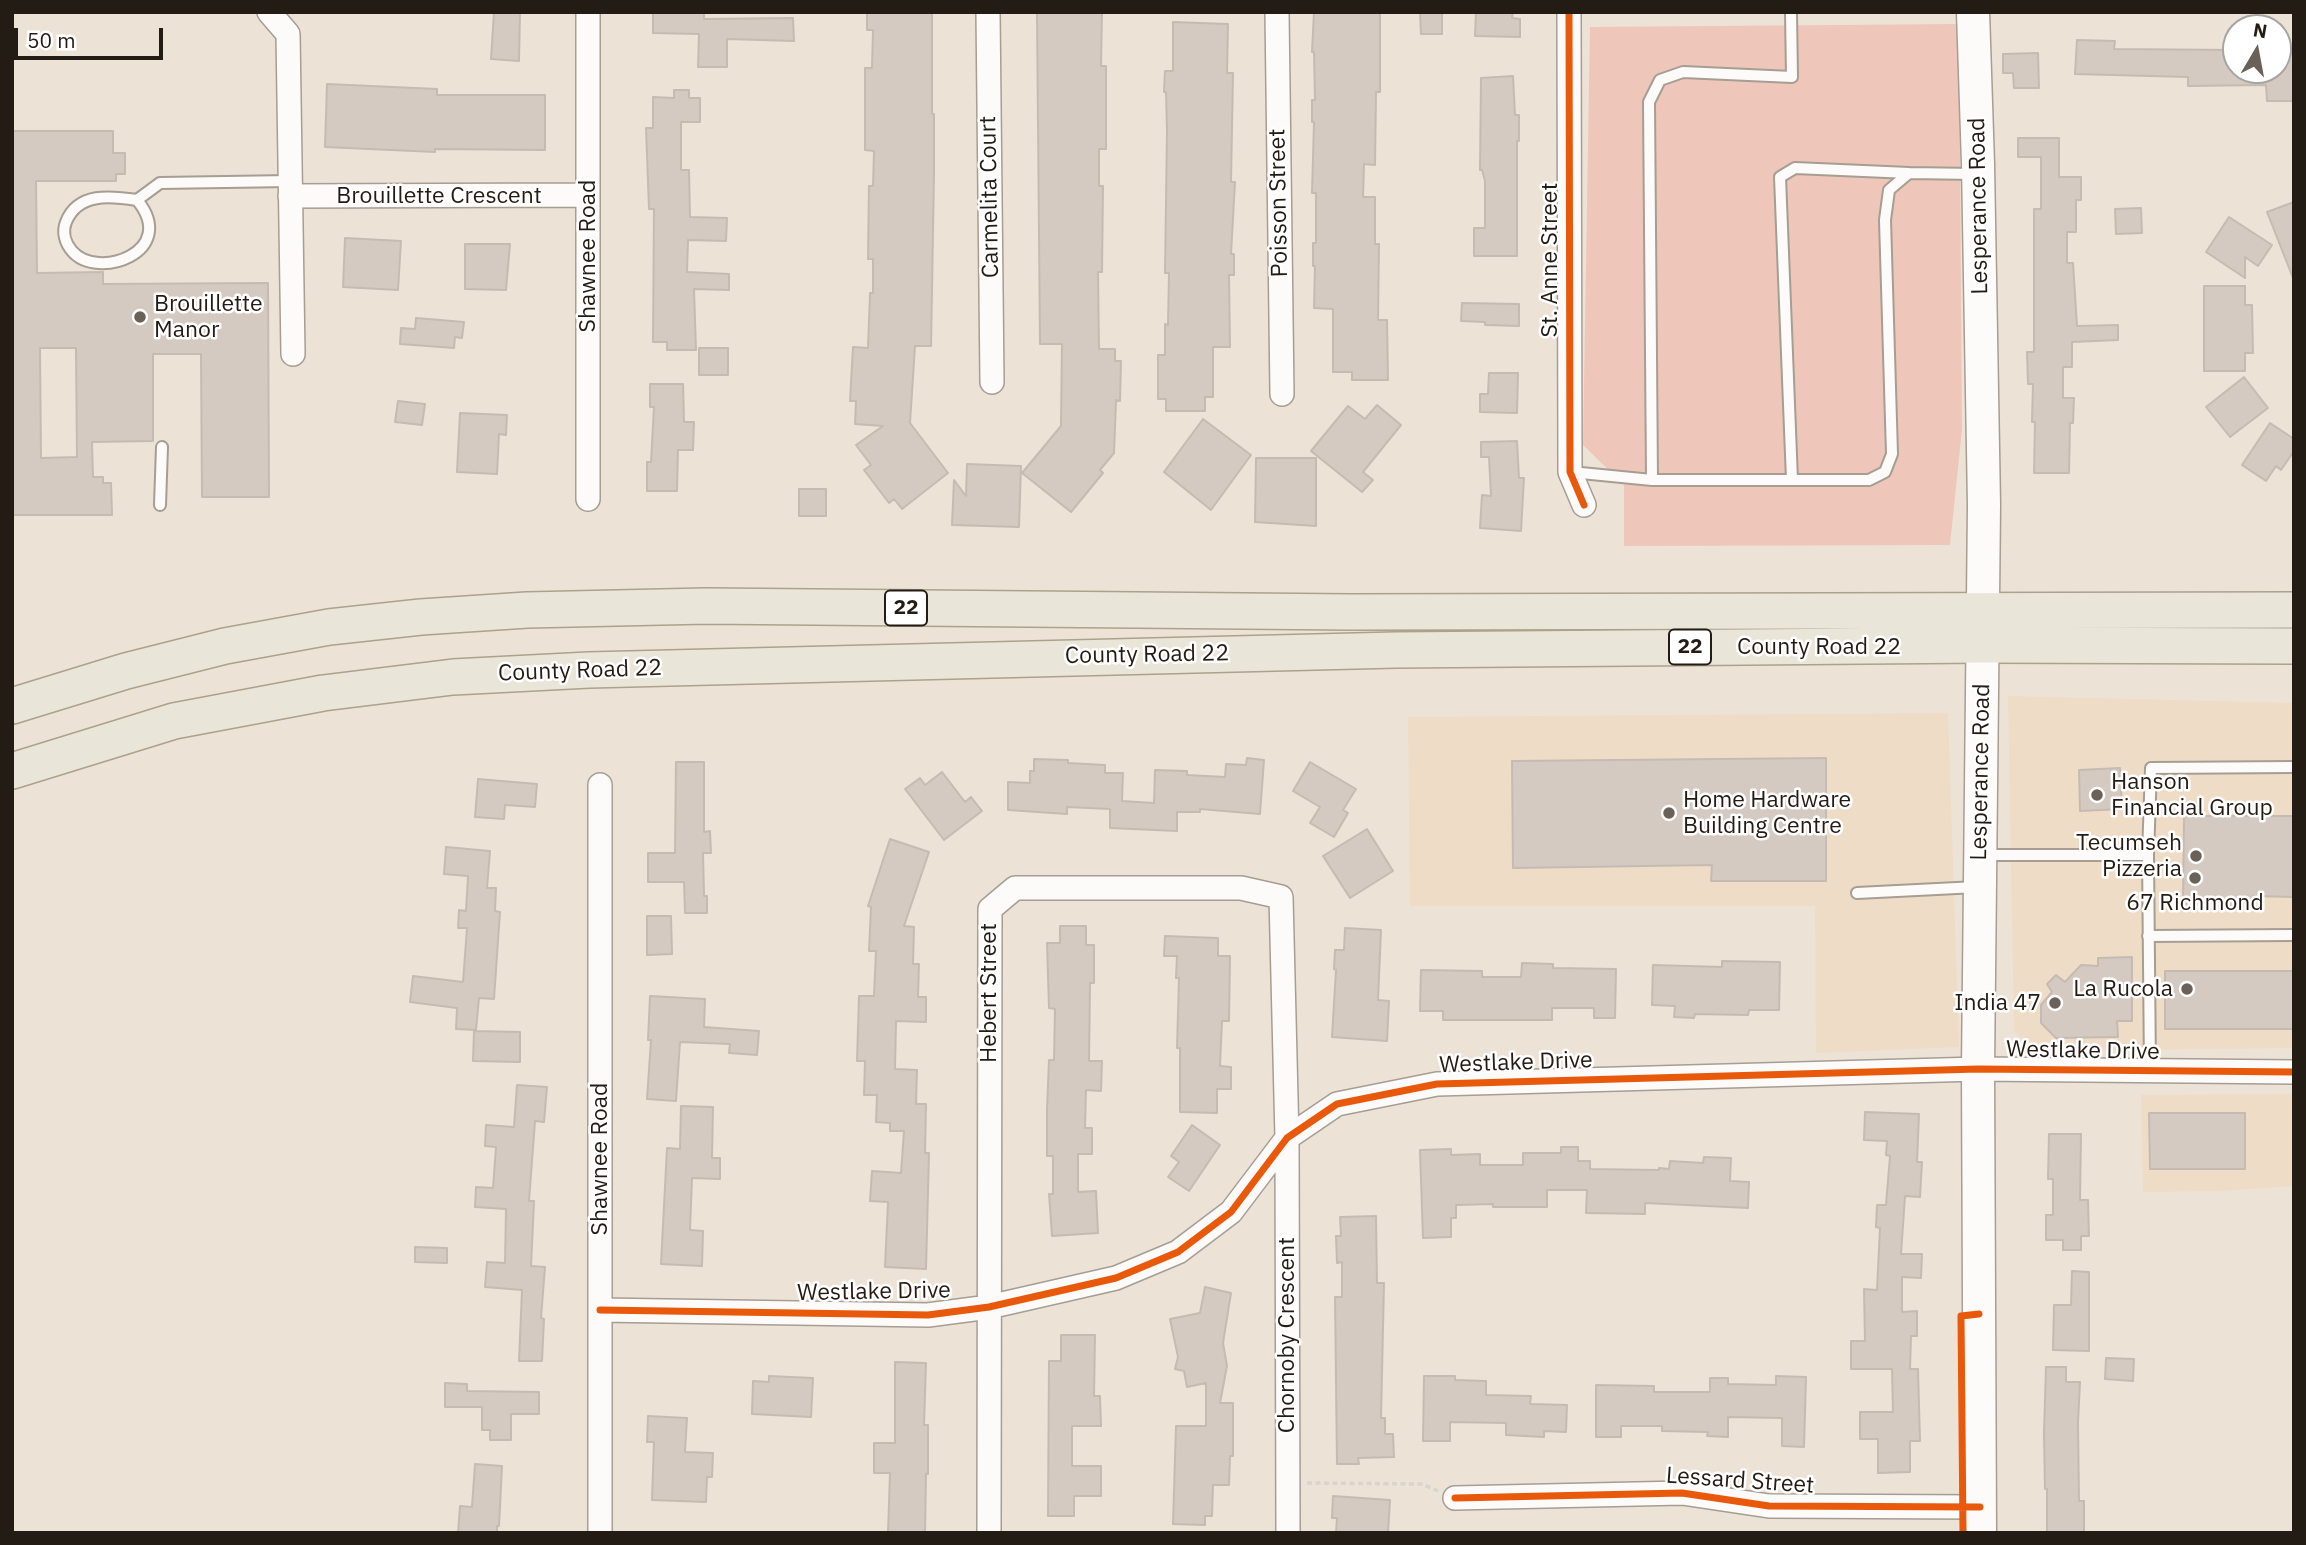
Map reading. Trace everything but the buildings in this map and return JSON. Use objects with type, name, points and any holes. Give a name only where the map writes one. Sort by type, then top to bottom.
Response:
[{"type":"main road","name":"County Road 22","points":[[12,706],[126,671],[238,643],[329,627],[527,610],[706,606],[1351,612],[2294,610]]},
{"type":"main road","name":"County Road 22","points":[[12,771],[174,721],[323,693],[453,677],[589,670],[1221,653],[1983,645],[2294,646]]},
{"type":"street","points":[[269,12],[288,34],[293,354]]},
{"type":"street","name":"Shawnee Road","points":[[588,12],[588,499]]},
{"type":"street","name":"Carmelita Court","points":[[988,12],[992,382]]},
{"type":"street","name":"Poisson Street","points":[[1277,12],[1282,394]]},
{"type":"street","name":"St. Anne Street","points":[[1569,12],[1570,472],[1584,505]]},
{"type":"street","name":"Lesperance Road","points":[[1973,12],[1979,174],[1983,609],[1978,1069],[1980,1520]]},
{"type":"street","name":"Brouillette Crescent","points":[[290,189],[588,195]]},
{"type":"street","name":"Shawnee Road","points":[[600,785],[600,1533]]},
{"type":"street","name":"Hebert Street","points":[[989,1533],[989,909],[1015,888],[1241,888],[1281,897],[1287,1138]]},
{"type":"street","name":"Westlake Drive","points":[[600,1310],[928,1315],[989,1307],[1116,1278],[1178,1252],[1231,1212],[1287,1138],[1337,1104],[1437,1084],[1978,1069],[2294,1072]]},
{"type":"street","name":"Chornoby Crescent","points":[[1287,1138],[1288,1533]]},
{"type":"street","name":"Lessard Street","points":[[1455,1498],[1682,1493],[1769,1506],[1980,1520]]},
{"type":"lane","points":[[1652,480],[1649,102],[1660,80],[1683,72],[1792,77],[1791,12]]},
{"type":"lane","points":[[1792,480],[1780,177],[1795,168],[1979,174]]},
{"type":"lane","points":[[1570,472],[1652,480],[1869,480],[1885,472],[1892,454],[1885,220],[1889,190],[1909,173]]},
{"type":"lane","points":[[137,200],[144,208],[148,221],[148,238],[141,251],[127,259],[107,263],[88,260],[74,254],[65,242],[64,226],[70,213],[79,204],[108,197],[137,200],[160,183],[290,189]]},
{"type":"lane","points":[[160,505],[162,447]]},
{"type":"lane","points":[[2150,1070],[2148,855],[2151,768],[2294,767]]},
{"type":"lane","points":[[1980,855],[2148,855]]},
{"type":"lane","points":[[1857,893],[1979,887]]},
{"type":"lane","points":[[2148,936],[2294,935]]},
{"type":"path","points":[[1287,1483],[1422,1485],[1455,1498]]},
{"type":"shaded area","points":[[1959,24],[1962,429],[1950,545],[1624,546],[1624,485],[1583,445],[1590,27]]},
{"type":"shaded area","points":[[2008,696],[2294,703],[2294,1048],[2033,1051],[2014,1030]]},
{"type":"shaded area","points":[[1948,713],[1959,1047],[1816,1053],[1815,906],[1410,906],[1408,717]]},
{"type":"shaded area","points":[[2294,1094],[2294,1186],[2143,1192],[2141,1095]]},
{"type":"cycle path","points":[[1569,12],[1570,472],[1584,505]]},
{"type":"cycle path","points":[[600,1310],[928,1315],[989,1307],[1116,1278],[1178,1252],[1231,1212],[1287,1138],[1337,1104],[1437,1084],[1978,1069],[2294,1072]]},
{"type":"cycle path","points":[[1963,1533],[1961,1316],[1979,1314]]},
{"type":"cycle path","points":[[1455,1498],[1682,1493],[1769,1506],[1980,1507]]},
{"type":"place","name":"Brouillette Manor","points":[[140,317]]},
{"type":"place","name":"Hanson Financial Group","points":[[2097,795]]},
{"type":"place","name":"Home Hardware Building Centre","points":[[1669,813]]},
{"type":"place","name":"Tecumseh Pizzeria","points":[[2196,856]]},
{"type":"place","name":"67 Richmond","points":[[2195,878]]},
{"type":"place","name":"La Rucola","points":[[2187,989]]},
{"type":"place","name":"India 47","points":[[2055,1003]]}]
